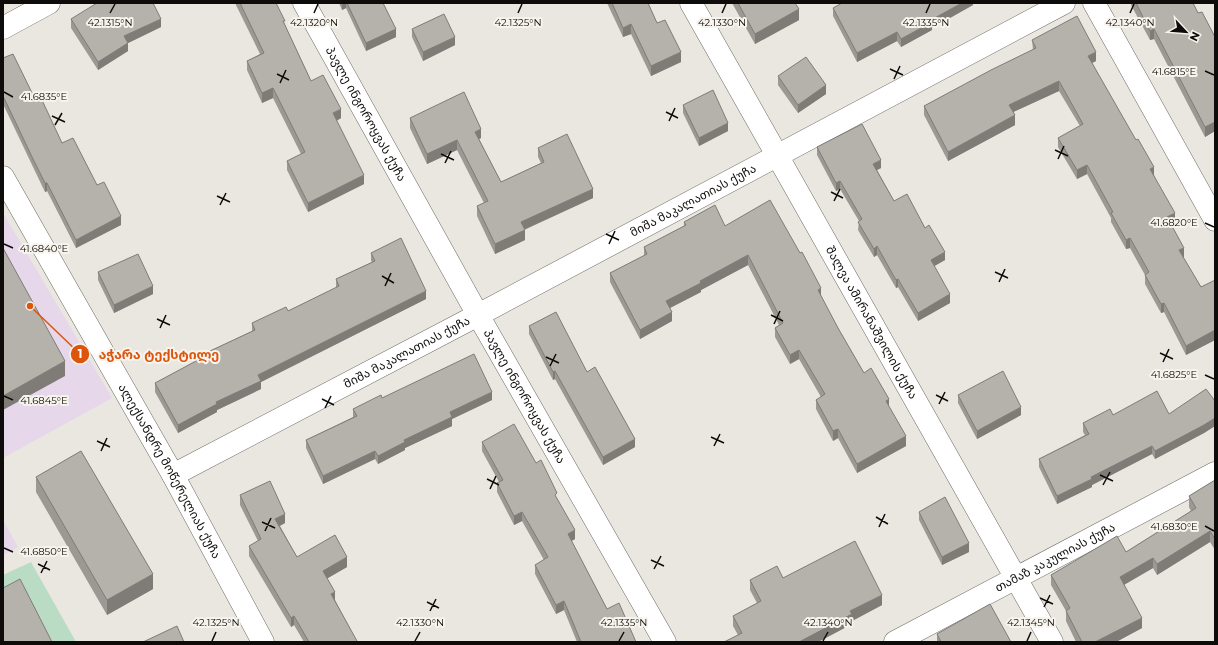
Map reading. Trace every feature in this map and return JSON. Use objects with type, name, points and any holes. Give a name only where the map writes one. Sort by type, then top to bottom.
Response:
[{"type":"street","points":[[3,28],[49,3]]},
{"type":"street","name":"პავლე ინგოროყვას ქუჩა","points":[[304,3],[478,315],[665,642]]},
{"type":"street","name":"შალვა ამირანაშვილის ქუჩა","points":[[691,3],[1014,578],[1052,642]]},
{"type":"street","name":"მიშა მაკალათიას ქუჩა","points":[[173,475],[478,315],[1064,3]]},
{"type":"street","points":[[1094,3],[1215,220]]},
{"type":"street","name":"ალექსანდრე მოწერელიას ქუჩა","points":[[3,177],[173,475],[263,642]]},
{"type":"street","name":"თამაზ კაკულიას ქუჩა","points":[[895,642],[1215,473]]},
{"type":"shaded area","points":[[3,213],[112,398],[3,458]]},
{"type":"shaded area","points":[[3,520],[18,547],[3,555]]},
{"type":"green space","points":[[31,562],[76,642],[3,642],[3,575]]},
{"type":"building","points":[[97,3],[153,3],[161,19],[124,36],[128,43],[98,62],[71,19]]},
{"type":"building","points":[[240,3],[276,3],[311,81],[323,75],[341,109],[333,113],[364,175],[308,203],[287,161],[305,152],[273,88],[262,93],[247,61],[264,53]]},
{"type":"building","points":[[347,3],[383,3],[396,29],[366,43]]},
{"type":"building","points":[[612,3],[648,3],[657,23],[665,20],[681,52],[651,66],[631,24],[623,28]]},
{"type":"building","points":[[738,3],[795,3],[799,9],[755,34]]},
{"type":"building","points":[[842,3],[962,3],[901,39],[897,32],[857,53],[833,8]]},
{"type":"building","points":[[1136,3],[1193,3],[1198,13],[1202,12],[1215,37],[1215,122],[1205,127],[1154,29],[1150,31]]},
{"type":"building","points":[[444,14],[455,37],[423,52],[412,29]]},
{"type":"building","points":[[1077,16],[1096,52],[1088,56],[1136,140],[1138,139],[1154,167],[1150,169],[1175,213],[1167,217],[1184,248],[1179,250],[1201,287],[1215,280],[1215,330],[1186,346],[1164,303],[1161,304],[1145,275],[1149,272],[1130,238],[1126,240],[1111,213],[1113,212],[1087,165],[1077,170],[1058,138],[1083,124],[1059,81],[1009,105],[1015,115],[948,152],[924,106],[1036,48],[1032,40]]},
{"type":"building","points":[[13,54],[36,101],[41,98],[62,143],[73,138],[97,185],[104,182],[121,216],[76,240],[47,183],[45,183],[4,98],[3,99],[3,58]]},
{"type":"building","points":[[806,57],[826,85],[798,105],[778,76]]},
{"type":"building","points":[[713,90],[728,123],[699,138],[683,105]]},
{"type":"building","points":[[464,92],[481,129],[475,132],[501,182],[544,162],[538,148],[567,134],[593,189],[521,222],[525,230],[495,244],[477,206],[488,201],[457,140],[427,154],[410,118]]},
{"type":"building","points":[[862,124],[881,160],[873,164],[894,201],[907,194],[925,228],[929,225],[945,252],[931,260],[950,294],[918,313],[898,279],[896,280],[877,246],[874,249],[858,222],[862,219],[840,181],[836,183],[817,147]]},
{"type":"building","points":[[770,200],[800,253],[802,252],[821,288],[818,290],[838,328],[864,373],[871,368],[889,399],[886,401],[906,436],[857,464],[838,429],[833,431],[816,400],[825,394],[799,350],[790,355],[775,328],[783,323],[748,255],[700,281],[701,283],[666,301],[672,312],[640,330],[610,273],[647,254],[644,247],[686,225],[684,222],[715,205],[725,226]]},
{"type":"building","points":[[401,238],[426,291],[258,375],[261,381],[216,402],[217,404],[178,425],[155,383],[211,353],[210,351],[255,330],[252,323],[286,307],[288,311],[339,286],[336,279],[375,261],[371,253]]},
{"type":"building","points":[[3,248],[65,361],[3,396]]},
{"type":"building","points":[[138,254],[153,286],[114,305],[98,272]]},
{"type":"building","points":[[556,312],[587,372],[595,367],[635,439],[603,457],[555,371],[553,372],[529,326]]},
{"type":"building","points":[[474,354],[492,392],[450,412],[452,417],[404,440],[405,442],[378,456],[375,451],[323,476],[306,440],[357,416],[353,409],[381,395],[382,398]]},
{"type":"building","points":[[1003,371],[1021,407],[977,431],[958,395]]},
{"type":"building","points":[[1206,389],[1215,401],[1215,418],[1155,451],[1152,446],[1091,477],[1092,479],[1057,496],[1039,459],[1089,434],[1083,423],[1110,409],[1113,415],[1157,391],[1169,414]]},
{"type":"building","points":[[514,424],[536,463],[541,460],[557,493],[555,495],[575,530],[568,534],[607,609],[619,603],[636,642],[581,642],[564,601],[556,605],[535,565],[548,557],[522,512],[514,516],[497,483],[503,480],[482,442]]},
{"type":"building","points":[[81,451],[153,574],[107,600],[36,477]]},
{"type":"building","points":[[1215,480],[1215,539],[1210,531],[1157,564],[1153,558],[1120,577],[1142,618],[1095,642],[1082,642],[1066,611],[1070,608],[1051,575],[1117,536],[1126,552],[1196,508],[1189,496]]},
{"type":"building","points":[[270,481],[285,514],[275,519],[297,557],[335,535],[347,557],[323,571],[335,592],[331,594],[357,641],[309,642],[294,616],[291,618],[249,546],[261,539],[240,495]]},
{"type":"building","points":[[945,497],[969,543],[942,557],[919,512]]},
{"type":"building","points":[[855,541],[882,595],[850,611],[852,614],[799,642],[724,642],[742,633],[733,616],[761,601],[750,580],[777,566],[783,578]]},
{"type":"building","points":[[20,579],[52,642],[3,642],[3,588]]},
{"type":"building","points":[[990,604],[1011,642],[941,642],[937,634]]},
{"type":"building","points":[[177,626],[184,642],[143,642]]},
{"type":"place","name":"აჭარა ტექსტილე","points":[[30,306]]}]
